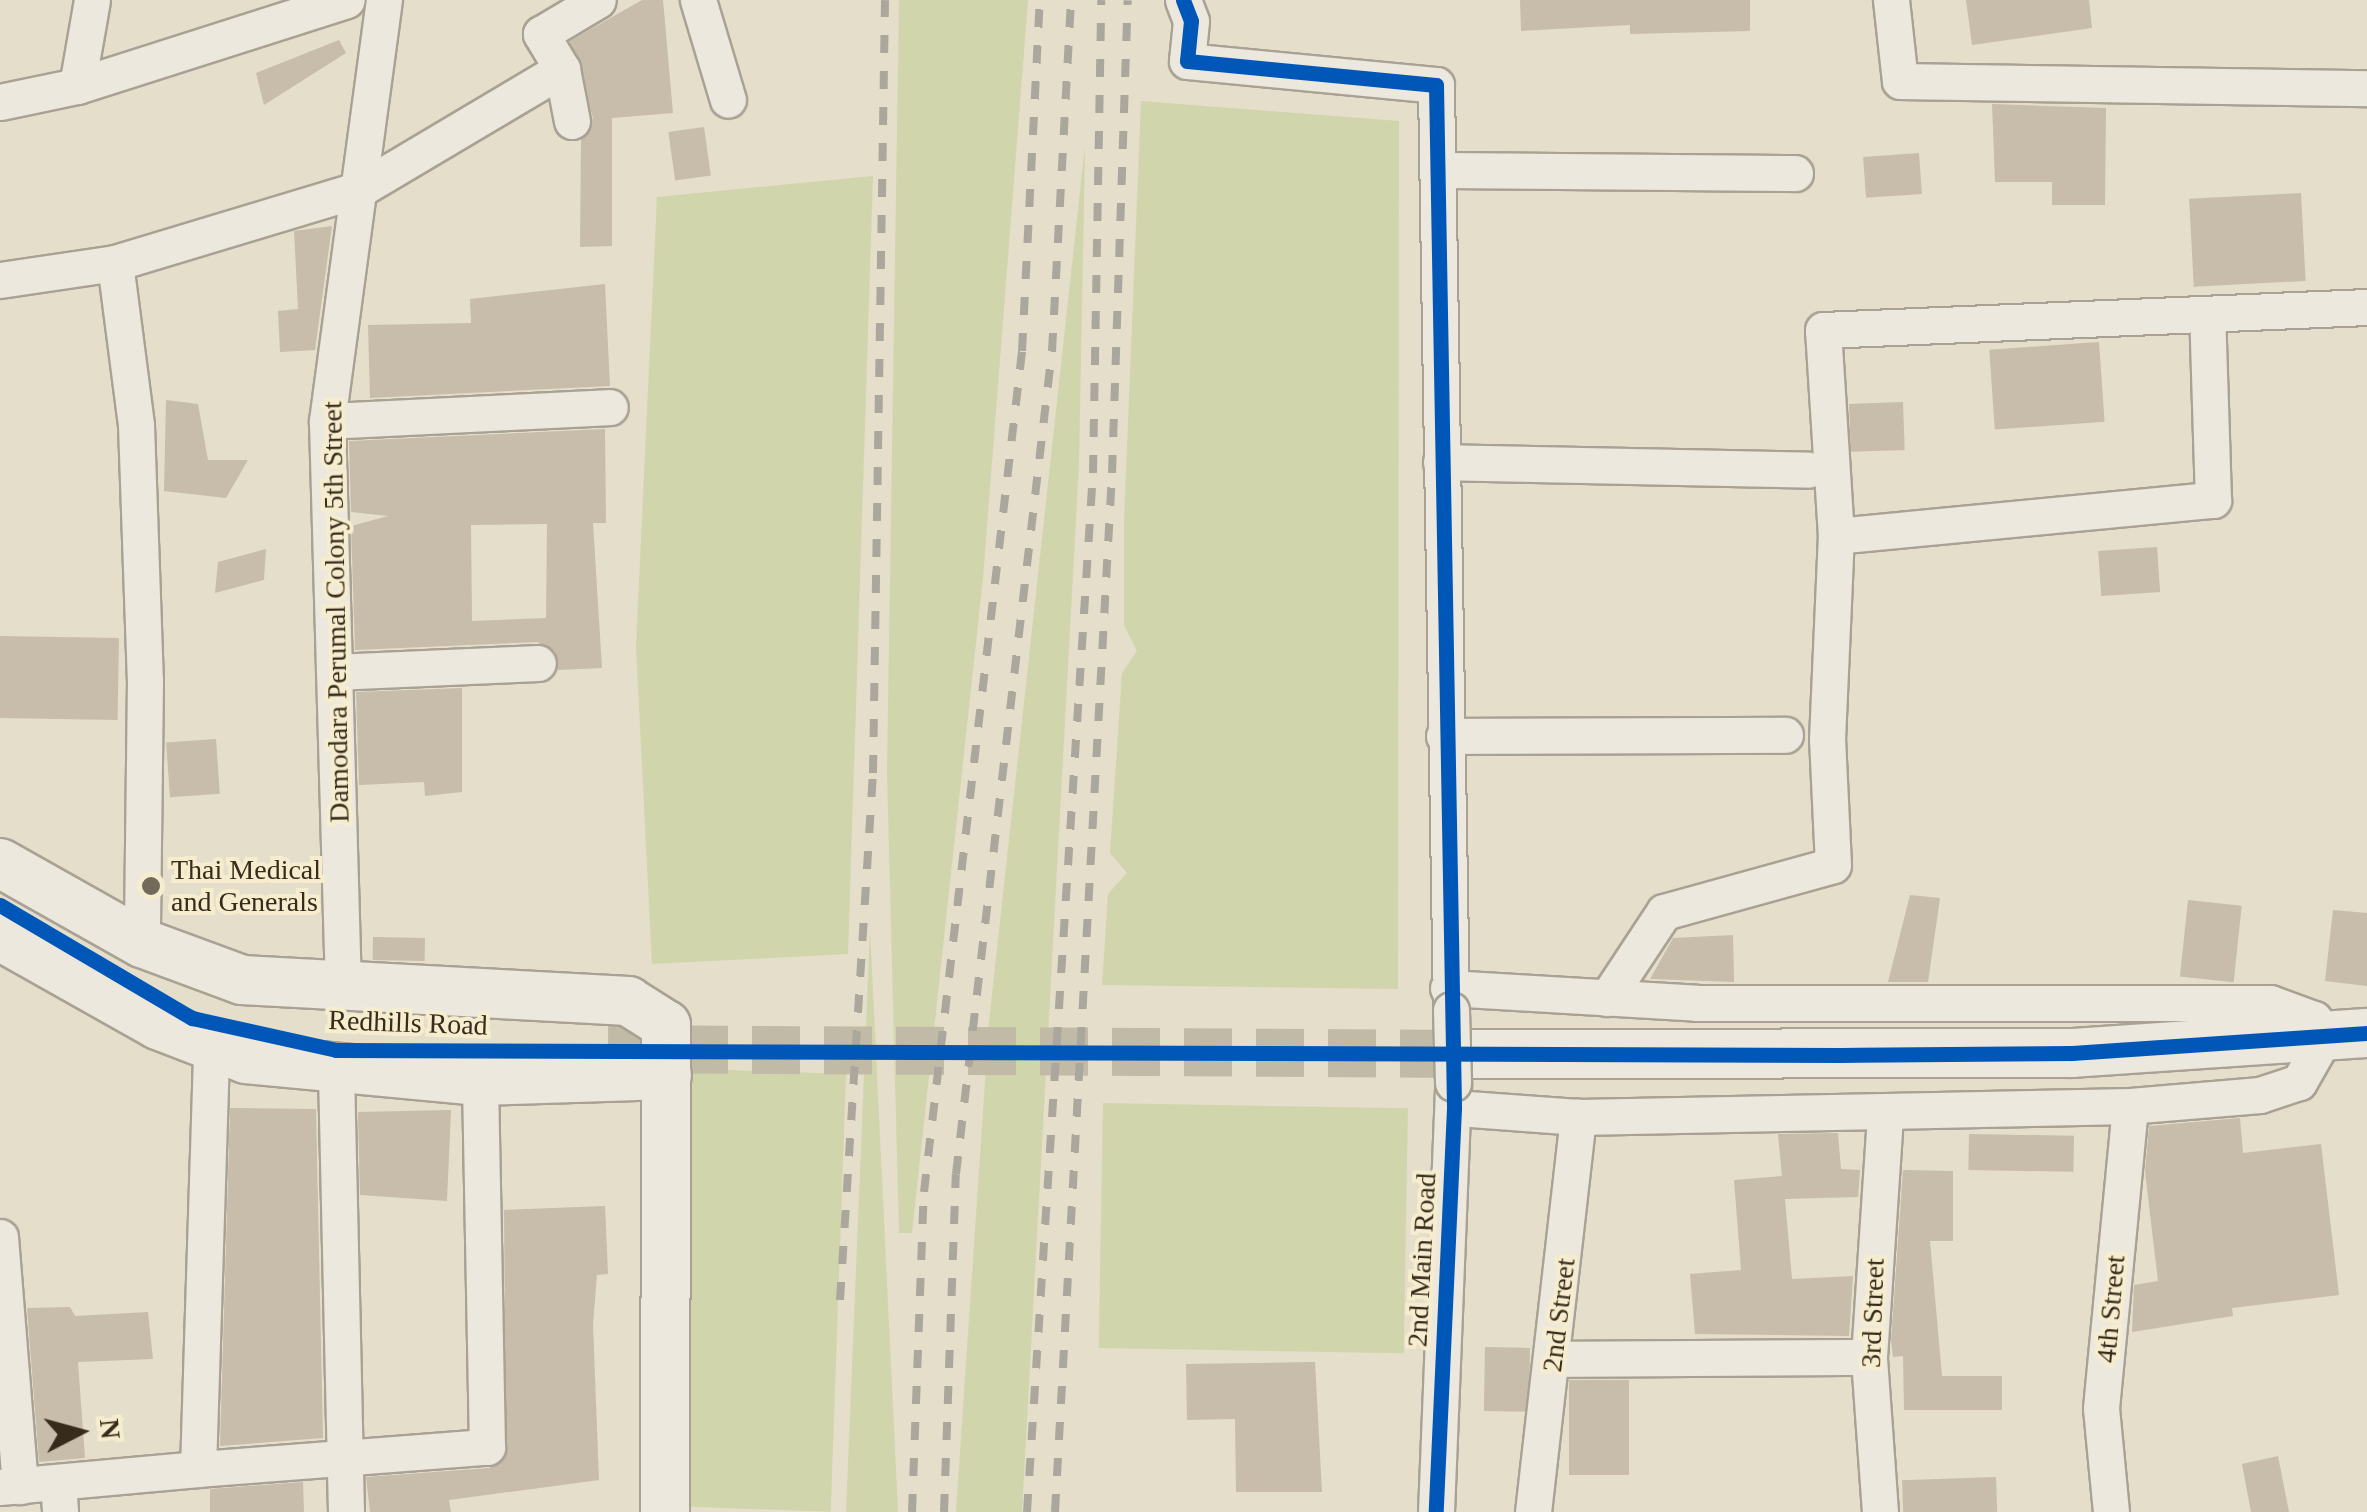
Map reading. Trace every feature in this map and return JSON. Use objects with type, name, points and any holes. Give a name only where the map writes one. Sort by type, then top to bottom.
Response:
[{"type":"street","points":[[77,86],[92,0]]},
{"type":"street","points":[[0,102],[77,86],[347,0]]},
{"type":"street","name":"Damodara Perumal Colony 5th Street","points":[[344,988],[327,421],[384,0]]},
{"type":"street","points":[[572,120],[562,70],[541,34],[598,0]]},
{"type":"street","points":[[698,0],[728,100]]},
{"type":"street","points":[[1892,0],[1900,80],[2367,88]]},
{"type":"street","name":"2nd Main Road","points":[[1187,10],[1187,61],[1436,85],[1444,736],[1454,1048],[1436,1512]]},
{"type":"street","points":[[0,280],[115,263],[360,189],[562,70]]},
{"type":"street","points":[[1437,170],[1795,173]]},
{"type":"street","points":[[115,263],[136,425],[145,680],[142,943]]},
{"type":"street","points":[[1607,998],[1664,912],[1833,865],[1827,740],[1836,536],[1823,330],[2367,307]]},
{"type":"street","points":[[1836,536],[2213,500],[2208,314]]},
{"type":"street","points":[[327,421],[610,407]]},
{"type":"street","points":[[1441,462],[1808,470]]},
{"type":"street","points":[[334,672],[538,663]]},
{"type":"street","points":[[1444,736],[1785,735]]},
{"type":"street","points":[[0,863],[142,943],[242,980],[628,1001],[666,1025],[665,1512]]},
{"type":"street","name":"Redhills Road","points":[[0,906],[192,1018],[336,1050],[608,1049]]},
{"type":"street","points":[[0,936],[211,1049],[336,1072],[480,1082],[666,1075]]},
{"type":"street","points":[[1454,1048],[1607,998],[2196,1009],[2270,1003],[2345,1035]]},
{"type":"street","points":[[1454,1048],[2072,1052],[2345,1035]]},
{"type":"street","points":[[1454,1048],[1578,1117],[1885,1115],[2130,1106],[2260,1095],[2299,1082],[2345,1035]]},
{"type":"street","points":[[198,1469],[211,1049]]},
{"type":"street","points":[[336,1072],[346,1512]]},
{"type":"street","points":[[0,1236],[10,1486],[59,1497],[198,1469],[344,1462],[487,1448],[480,1082]]},
{"type":"street","name":"4th Street","points":[[2110,1512],[2101,1408],[2130,1106]]},
{"type":"street","name":"3rd Street","points":[[1880,1512],[1868,1357],[1885,1115]]},
{"type":"street","name":"2nd Street","points":[[1533,1512],[1554,1359],[1578,1117]]},
{"type":"street","points":[[1554,1359],[1868,1357]]},
{"type":"green space","points":[[899,0],[1028,0],[983,578],[912,1233],[899,1233],[887,773]]},
{"type":"green space","points":[[1141,101],[1399,121],[1398,989],[1102,985],[1108,894],[1127,873],[1110,853],[1122,673],[1137,651],[1124,625],[1124,522]]},
{"type":"green space","points":[[1085,146],[1079,464],[1022,1512],[956,1512],[989,1022]]},
{"type":"green space","points":[[873,176],[848,954],[652,964],[636,646],[657,197]]},
{"type":"green space","points":[[870,929],[898,1512],[846,1512]]},
{"type":"green space","points":[[678,1068],[846,1074],[831,1512],[663,1506]]},
{"type":"green space","points":[[1103,1103],[1408,1108],[1404,1353],[1099,1348]]},
{"type":"building","points":[[642,0],[663,0],[673,113],[612,118],[612,246],[580,247],[581,140],[593,118],[570,41]]},
{"type":"building","points":[[1520,0],[1750,0],[1750,31],[1630,34],[1630,25],[1521,31]]},
{"type":"building","points":[[1966,0],[2089,0],[2092,28],[1972,45]]},
{"type":"building","points":[[339,40],[346,53],[264,105],[256,73]]},
{"type":"building","points":[[1992,104],[2106,108],[2105,205],[2052,205],[2052,182],[1995,182]]},
{"type":"building","points":[[704,127],[711,176],[675,181],[668,132]]},
{"type":"building","points":[[1919,153],[1922,194],[1866,198],[1863,157]]},
{"type":"building","points":[[2301,193],[2306,281],[2194,287],[2189,199]]},
{"type":"building","points":[[332,226],[315,350],[280,352],[278,311],[298,309],[294,231]]},
{"type":"building","points":[[605,284],[610,386],[370,398],[368,325],[471,323],[470,299]]},
{"type":"building","points":[[2099,342],[2105,422],[1995,429],[1989,350]]},
{"type":"building","points":[[166,400],[198,404],[208,460],[248,460],[226,498],[164,491]]},
{"type":"building","points":[[1903,402],[1905,450],[1851,452],[1849,404]]},
{"type":"building","points":[[605,429],[606,523],[593,523],[602,668],[558,670],[555,651],[537,642],[355,650],[351,526],[388,516],[351,512],[349,441]],"holes":[[[547,524],[546,618],[472,621],[471,525]]]},
{"type":"building","points":[[2157,547],[2160,592],[2101,596],[2098,551]]},
{"type":"building","points":[[266,549],[264,580],[215,593],[218,562]]},
{"type":"building","points":[[0,636],[119,638],[118,720],[0,718]]},
{"type":"building","points":[[462,688],[462,792],[425,796],[424,782],[359,785],[356,692]]},
{"type":"building","points":[[216,739],[220,794],[170,797],[166,742]]},
{"type":"building","points":[[1910,895],[1940,898],[1928,982],[1888,982]]},
{"type":"building","points":[[2188,900],[2242,906],[2234,982],[2180,977]]},
{"type":"building","points":[[2333,910],[2367,913],[2367,986],[2325,981]]},
{"type":"building","points":[[1733,935],[1734,982],[1650,979],[1673,938]]},
{"type":"building","points":[[373,937],[425,938],[425,961],[373,960]]},
{"type":"building","points":[[230,1108],[316,1109],[323,1438],[220,1446]]},
{"type":"building","points":[[451,1110],[447,1201],[360,1195],[358,1112]]},
{"type":"building","points":[[2240,1118],[2243,1153],[2321,1144],[2339,1295],[2232,1308],[2233,1316],[2132,1332],[2134,1285],[2158,1281],[2145,1172],[2149,1126]]},
{"type":"building","points":[[1838,1133],[1841,1169],[1860,1170],[1858,1197],[1785,1199],[1792,1279],[1853,1276],[1849,1336],[1695,1334],[1690,1274],[1741,1270],[1734,1180],[1782,1176],[1778,1134]]},
{"type":"building","points":[[1969,1134],[2074,1136],[2073,1172],[1968,1170]]},
{"type":"building","points":[[1903,1170],[1953,1171],[1953,1241],[1930,1241],[1942,1376],[2002,1376],[2002,1410],[1904,1410],[1903,1356],[1893,1357],[1891,1340]]},
{"type":"building","points":[[605,1206],[608,1274],[597,1275],[593,1324],[599,1480],[449,1500],[451,1512],[370,1512],[366,1477],[489,1468],[506,1456],[504,1210]]},
{"type":"building","points":[[70,1307],[75,1316],[148,1312],[153,1359],[78,1362],[85,1458],[39,1462],[27,1308]]},
{"type":"building","points":[[1485,1347],[1530,1348],[1529,1412],[1484,1411]]},
{"type":"building","points":[[1315,1362],[1322,1492],[1236,1492],[1235,1419],[1187,1420],[1186,1364]]},
{"type":"building","points":[[1569,1380],[1629,1380],[1629,1475],[1569,1475]]},
{"type":"building","points":[[2278,1456],[2289,1512],[2251,1512],[2242,1464]]},
{"type":"building","points":[[1996,1477],[1997,1512],[1903,1512],[1902,1480]]},
{"type":"building","points":[[303,1482],[304,1512],[210,1512],[210,1489]]},
{"type":"tunnel","points":[[608,1049],[1465,1054]]},
{"type":"railway","points":[[840,1300],[873,773],[885,0]]},
{"type":"railway","points":[[912,1512],[924,1192],[1022,351],[1040,0]]},
{"type":"railway","points":[[944,1512],[956,1174],[1052,351],[1071,0]]},
{"type":"railway","points":[[1027,1512],[1093,473],[1101,0]]},
{"type":"railway","points":[[1055,1512],[1112,473],[1128,0]]},
{"type":"cycle path","points":[[1183,0],[1191,21],[1187,61],[1436,85],[1454,1108],[1436,1512]]},
{"type":"cycle path","points":[[0,905],[192,1018],[336,1050],[1840,1055],[2072,1053],[2367,1033]]},
{"type":"place","name":"Thai Medical and Generals","points":[[151,886]]}]
